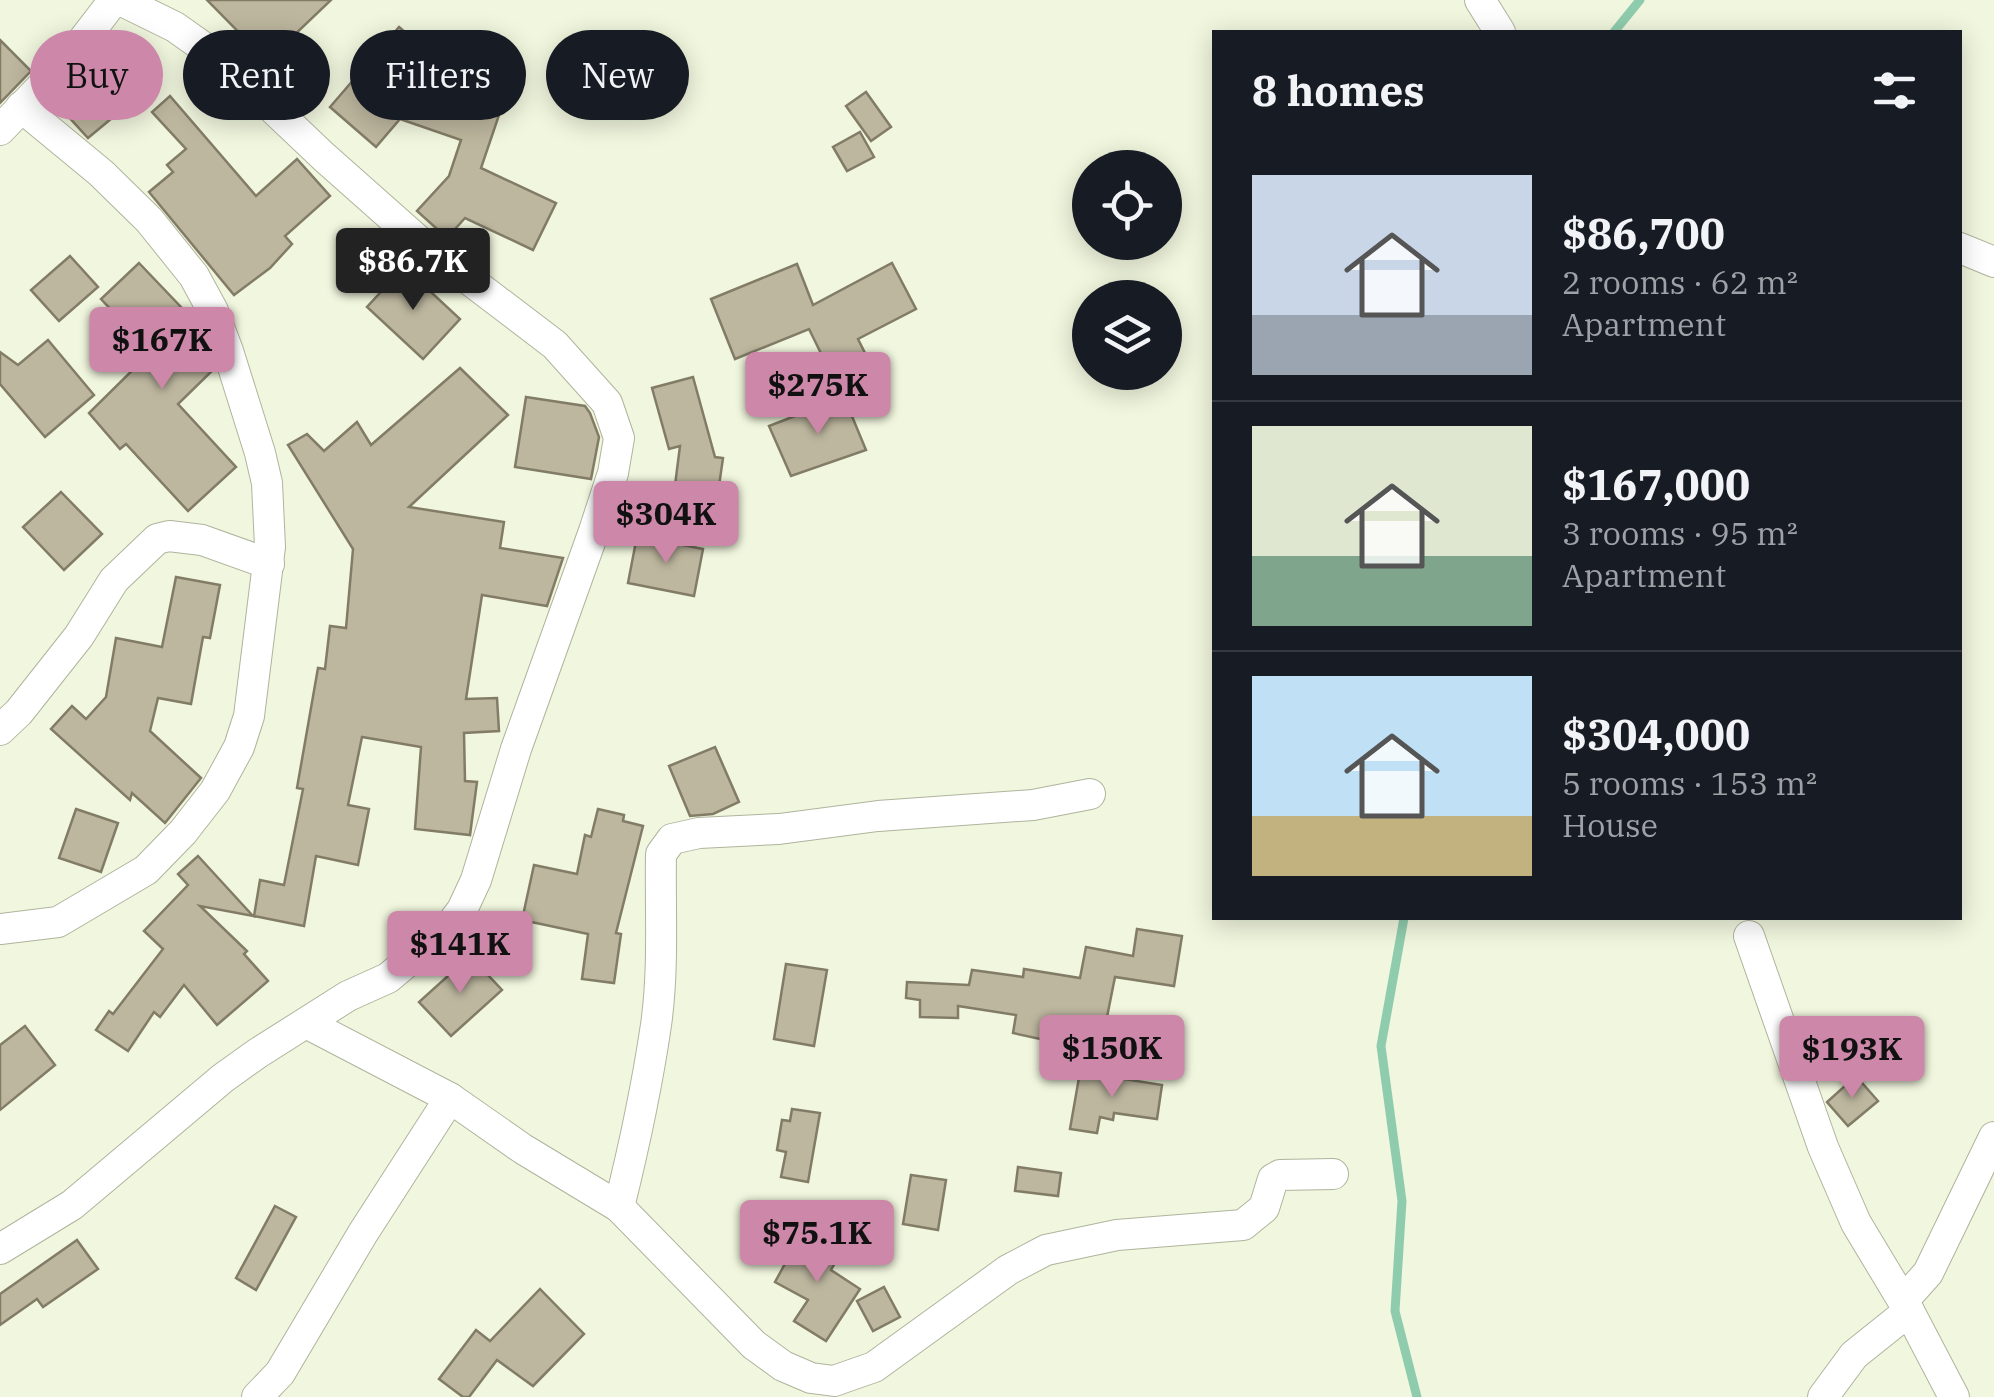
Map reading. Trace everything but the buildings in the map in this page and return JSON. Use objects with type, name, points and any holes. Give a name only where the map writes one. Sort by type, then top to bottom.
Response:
[{"type":"street","points":[[0,928],[58,922],[146,870],[184,832],[215,791],[239,748],[250,716],[269,564],[267,483],[228,351],[194,276],[149,220],[101,173],[10,119],[71,56],[117,0],[175,27],[223,61],[407,231],[555,345],[607,404],[619,438],[613,473],[594,532],[516,749],[476,880],[462,910],[449,927],[388,978],[348,996],[223,1078],[72,1205],[0,1249]]},
{"type":"street","points":[[1480,0],[1499,30]]},
{"type":"street","points":[[1962,249],[1994,262]]},
{"type":"street","points":[[0,730],[79,636],[114,580],[157,539],[169,536],[202,540],[269,564]]},
{"type":"street","points":[[619,1207],[656,1023],[662,854],[666,844],[700,832],[790,828],[878,816],[1032,806],[1090,794]]},
{"type":"street","points":[[1749,936],[1823,1147],[1856,1223],[1954,1397]]},
{"type":"street","points":[[308,1024],[450,1098],[523,1149],[619,1207],[754,1345],[810,1378],[834,1381],[874,1366],[1008,1270],[1046,1250],[1117,1235],[1243,1226],[1264,1208],[1274,1180],[1280,1175],[1334,1174]]},
{"type":"street","points":[[257,1397],[280,1373],[363,1232],[450,1098]]},
{"type":"street","points":[[1823,1397],[1854,1355],[1906,1306],[1928,1273],[1994,1137]]},
{"type":"waterway","points":[[1616,30],[1640,0]]},
{"type":"waterway","points":[[1404,920],[1381,1046],[1402,1201],[1395,1311],[1417,1397]]}]
